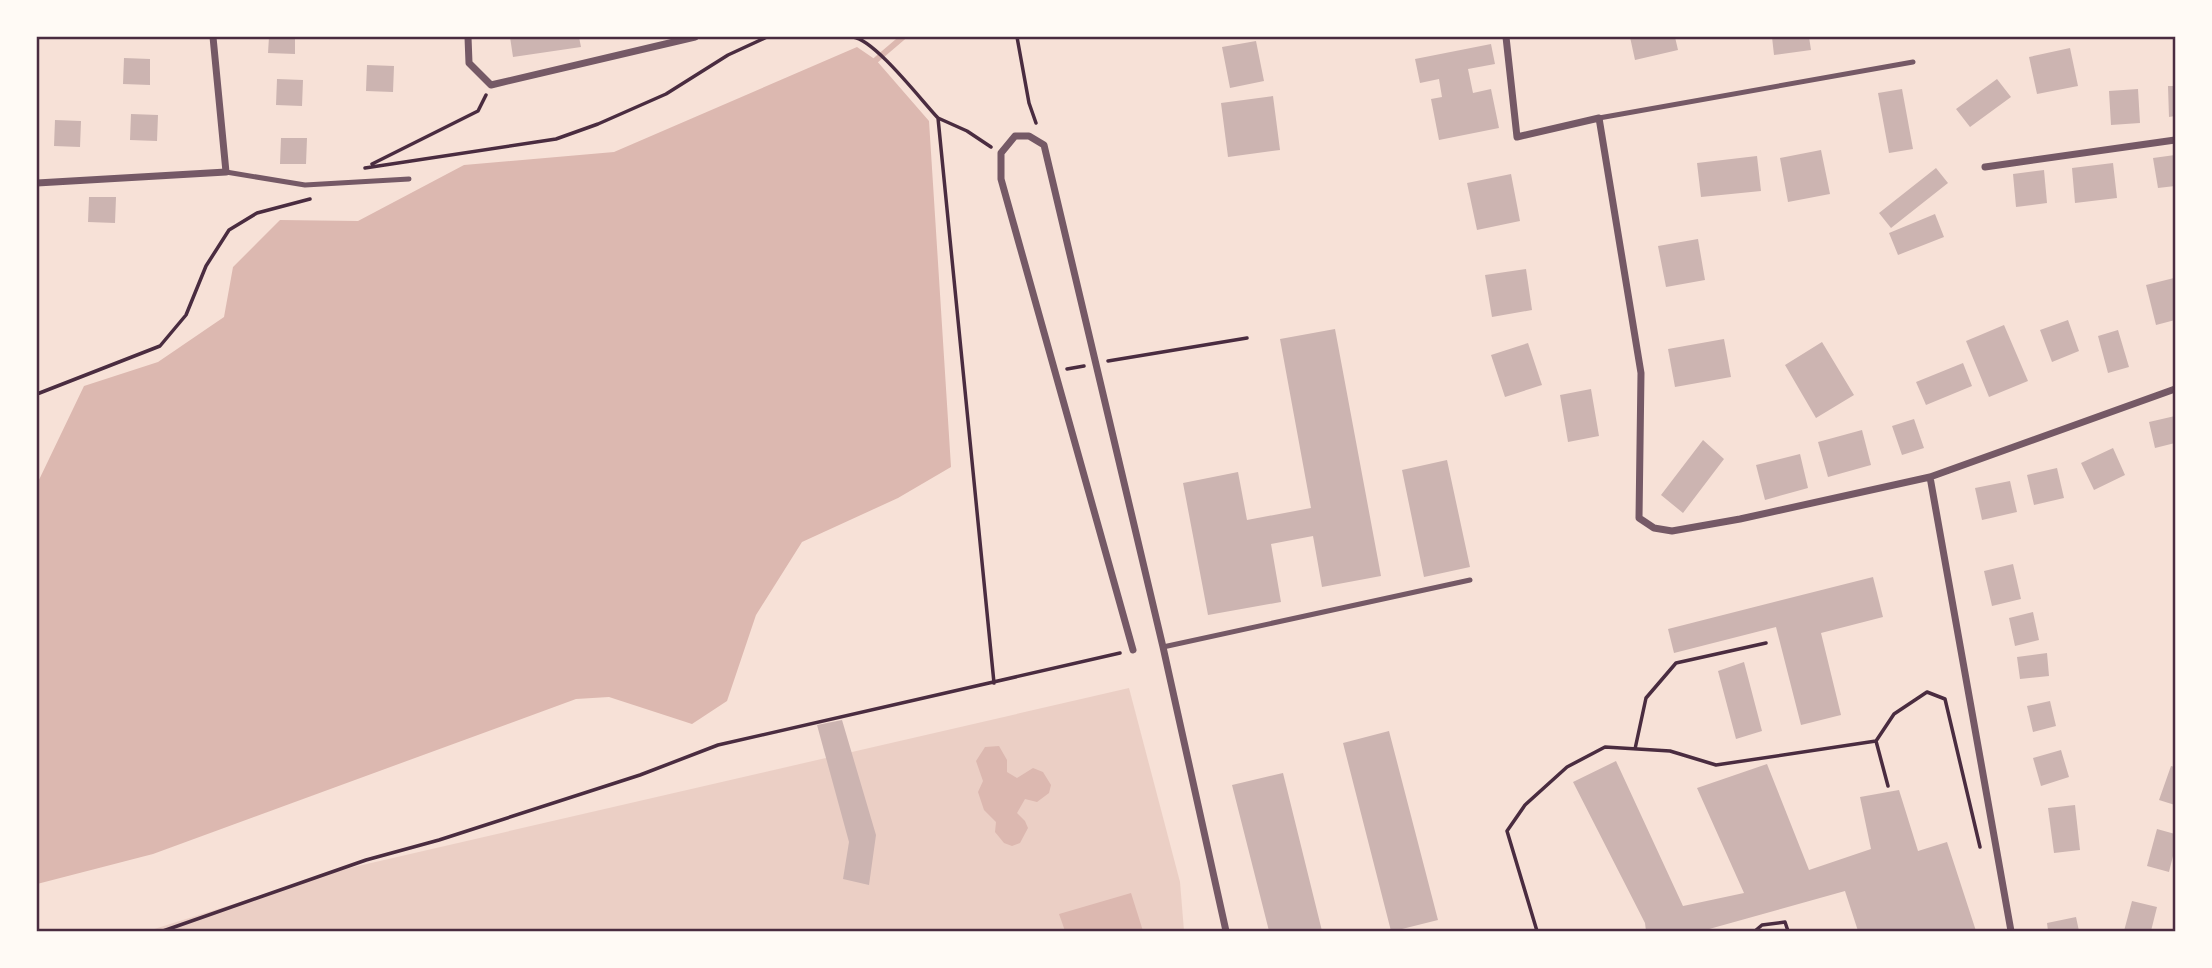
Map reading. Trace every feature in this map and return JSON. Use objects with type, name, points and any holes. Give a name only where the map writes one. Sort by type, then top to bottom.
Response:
[{"type":"street","points":[[37,183],[226,172],[213,37]]},
{"type":"street","points":[[468,37],[469,63],[491,85],[695,37]]},
{"type":"street","points":[[1506,37],[1517,137],[1600,118],[1641,373],[1639,518],[1654,528],[1672,531],[1740,519],[1930,477],[2175,389]]},
{"type":"street","points":[[1133,650],[1001,179],[1000,153],[1016,136],[1029,136],[1044,145],[1163,647],[1226,931]]},
{"type":"street","points":[[1985,167],[2175,140]]},
{"type":"street","points":[[1930,477],[2011,931]]},
{"type":"lane","points":[[1600,118],[1913,62]]},
{"type":"lane","points":[[226,172],[306,185],[409,179]]},
{"type":"lane","points":[[1163,647],[1470,580]]},
{"type":"path","points":[[367,166],[555,139],[598,124],[666,94],[728,55],[767,37]]},
{"type":"path","points":[[853,37],[861,38],[894,68],[938,118],[967,131],[1000,153]]},
{"type":"path","points":[[1017,37],[1029,103],[1034,116]]},
{"type":"path","points":[[343,183],[367,166],[478,111],[491,85]]},
{"type":"path","points":[[938,118],[994,683]]},
{"type":"path","points":[[37,394],[160,346],[186,315],[206,267],[229,230],[257,213],[316,198]]},
{"type":"path","points":[[1055,372],[1247,338]]},
{"type":"path","points":[[1635,749],[1646,698],[1676,663],[1766,643]]},
{"type":"path","points":[[163,931],[366,860],[439,840],[640,775],[718,745],[1133,650]]},
{"type":"path","points":[[1537,931],[1507,831],[1525,804],[1567,767],[1605,747],[1670,751],[1716,765],[1875,741],[1894,714],[1927,692],[1945,699],[1982,854]]},
{"type":"path","points":[[1875,741],[1888,786]]},
{"type":"path","points":[[1755,931],[1762,925],[1785,922],[1787,931]]},
{"type":"shaded area","points":[[857,47],[876,60],[929,121],[951,467],[898,498],[802,542],[756,615],[727,701],[692,724],[609,697],[576,699],[153,854],[37,884],[37,484],[84,386],[158,362],[224,317],[233,267],[280,220],[358,221],[464,165],[614,152]]},
{"type":"shaded area","points":[[1129,688],[1180,882],[1184,931],[148,931],[345,869]]},
{"type":"shaded area","points":[[999,746],[1007,760],[1007,772],[1017,778],[1033,768],[1043,772],[1051,785],[1049,793],[1037,802],[1025,799],[1017,813],[1028,828],[1020,843],[1012,846],[1004,843],[995,832],[996,822],[984,810],[978,792],[983,781],[976,761],[985,747]]},
{"type":"shaded area","points":[[1131,893],[1143,931],[1065,931],[1059,914]]},
{"type":"building","points":[[269,37],[295,37],[295,54],[268,53]]},
{"type":"building","points":[[510,37],[579,37],[581,47],[513,57]]},
{"type":"building","points":[[1630,37],[1675,37],[1678,50],[1635,60]]},
{"type":"building","points":[[1772,37],[1809,37],[1811,50],[1774,55]]},
{"type":"building","points":[[1256,41],[1264,81],[1230,88],[1222,47]]},
{"type":"building","points":[[1491,44],[1495,64],[1468,69],[1473,93],[1491,89],[1499,128],[1439,140],[1431,99],[1442,97],[1439,79],[1420,83],[1415,59]]},
{"type":"building","points":[[2070,48],[2078,86],[2037,94],[2029,57]]},
{"type":"building","points":[[124,58],[150,59],[150,85],[123,84]]},
{"type":"building","points":[[367,65],[394,66],[393,92],[366,91]]},
{"type":"building","points":[[277,79],[303,80],[302,106],[276,105]]},
{"type":"building","points":[[1997,79],[2011,97],[1970,127],[1956,109]]},
{"type":"building","points":[[2168,86],[2175,86],[2175,116],[2169,117]]},
{"type":"building","points":[[1902,89],[1913,149],[1889,153],[1878,93]]},
{"type":"building","points":[[2138,89],[2140,123],[2111,125],[2109,91]]},
{"type":"building","points":[[1273,96],[1280,150],[1228,157],[1221,103]]},
{"type":"building","points":[[131,114],[158,115],[157,141],[130,140]]},
{"type":"building","points":[[55,120],[81,121],[80,147],[54,146]]},
{"type":"building","points":[[281,138],[307,138],[306,164],[280,164]]},
{"type":"building","points":[[1821,150],[1830,194],[1788,202],[1780,158]]},
{"type":"building","points":[[2175,155],[2175,186],[2158,188],[2153,158]]},
{"type":"building","points":[[1757,156],[1761,191],[1701,197],[1697,163]]},
{"type":"building","points":[[2113,163],[2117,198],[2075,203],[2072,168]]},
{"type":"building","points":[[1936,168],[1948,183],[1891,228],[1879,213]]},
{"type":"building","points":[[2044,170],[2047,203],[2016,207],[2013,174]]},
{"type":"building","points":[[1511,174],[1520,221],[1477,230],[1467,183]]},
{"type":"building","points":[[89,197],[116,197],[115,223],[88,222]]},
{"type":"building","points":[[1935,214],[1944,237],[1898,255],[1889,233]]},
{"type":"building","points":[[1698,239],[1705,280],[1666,287],[1658,246]]},
{"type":"building","points":[[1526,269],[1532,310],[1492,317],[1485,275]]},
{"type":"building","points":[[2174,278],[2175,320],[2156,325],[2146,285]]},
{"type":"building","points":[[2068,320],[2079,351],[2052,362],[2040,330]]},
{"type":"building","points":[[2004,325],[2028,381],[1989,397],[1966,341]]},
{"type":"building","points":[[1335,329],[1381,576],[1322,587],[1313,536],[1271,544],[1281,602],[1208,615],[1183,483],[1238,472],[1247,520],[1311,508],[1280,339]]},
{"type":"building","points":[[2118,330],[2129,367],[2108,373],[2098,336]]},
{"type":"building","points":[[1724,339],[1731,377],[1675,387],[1668,349]]},
{"type":"building","points":[[1822,342],[1854,395],[1816,418],[1785,365]]},
{"type":"building","points":[[1528,343],[1542,385],[1505,397],[1491,355]]},
{"type":"building","points":[[1963,363],[1972,386],[1926,405],[1916,382]]},
{"type":"building","points":[[1591,389],[1599,436],[1568,442],[1560,395]]},
{"type":"building","points":[[2175,416],[2175,443],[2155,448],[2149,422]]},
{"type":"building","points":[[1914,419],[1924,448],[1902,455],[1892,426]]},
{"type":"building","points":[[1862,430],[1871,465],[1828,477],[1818,442]]},
{"type":"building","points":[[1703,440],[1724,459],[1683,513],[1661,495]]},
{"type":"building","points":[[2113,448],[2125,475],[2094,490],[2081,463]]},
{"type":"building","points":[[1800,454],[1808,488],[1765,500],[1756,465]]},
{"type":"building","points":[[1447,460],[1470,567],[1424,577],[1402,470]]},
{"type":"building","points":[[2057,468],[2064,498],[2034,505],[2027,475]]},
{"type":"building","points":[[2010,481],[2017,512],[1982,520],[1975,488]]},
{"type":"building","points":[[2013,564],[2021,599],[1992,606],[1984,571]]},
{"type":"building","points":[[1873,577],[1883,617],[1821,633],[1841,715],[1801,725],[1776,627],[1674,653],[1668,629]]},
{"type":"building","points":[[2033,612],[2039,640],[2015,646],[2009,618]]},
{"type":"building","points":[[2047,653],[2049,676],[2020,679],[2017,657]]},
{"type":"building","points":[[1744,662],[1762,731],[1736,739],[1718,671]]},
{"type":"building","points":[[2050,701],[2056,726],[2033,732],[2027,706]]},
{"type":"building","points":[[842,720],[876,835],[869,885],[843,879],[849,842],[817,725]]},
{"type":"building","points":[[1389,731],[1438,920],[1394,931],[1391,931],[1343,743]]},
{"type":"building","points":[[2061,750],[2069,777],[2041,786],[2033,758]]},
{"type":"building","points":[[1616,761],[1683,906],[1744,893],[1697,788],[1767,764],[1809,870],[1871,849],[1860,797],[1899,790],[1918,851],[1947,842],[1976,931],[1858,931],[1845,891],[1702,931],[1646,931],[1645,923],[1573,782]]},
{"type":"building","points":[[2171,766],[2175,767],[2175,805],[2159,800]]},
{"type":"building","points":[[1283,773],[1322,931],[1269,931],[1232,785]]},
{"type":"building","points":[[2075,805],[2080,850],[2054,853],[2048,808]]},
{"type":"building","points":[[2157,829],[2175,834],[2175,848],[2169,872],[2147,866]]},
{"type":"building","points":[[2132,901],[2157,907],[2151,931],[2124,931]]},
{"type":"building","points":[[2076,917],[2079,931],[2048,931],[2047,923]]},
{"type":"waterway","points":[[876,60],[903,37]]}]
